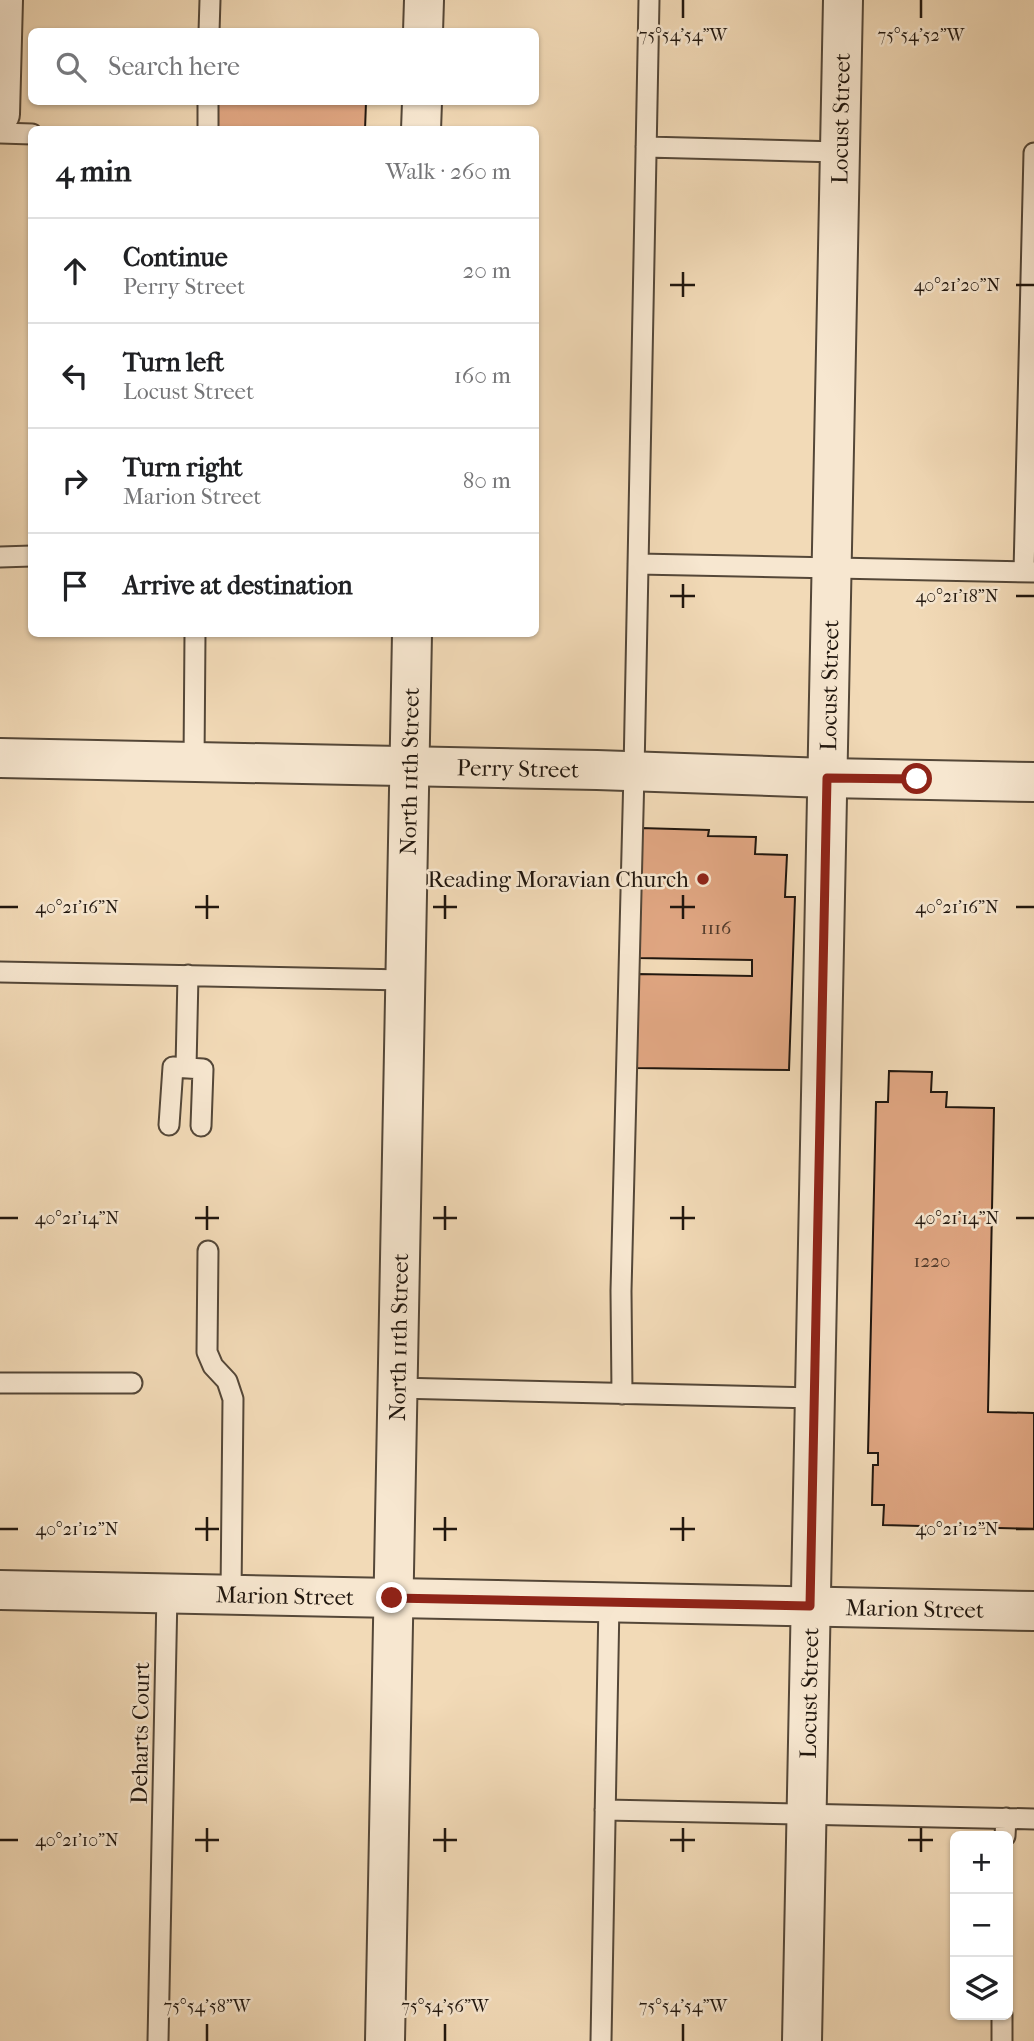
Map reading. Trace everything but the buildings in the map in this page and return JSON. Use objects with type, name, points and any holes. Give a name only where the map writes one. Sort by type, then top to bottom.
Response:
[{"type":"street","points":[[0,114],[3,0]]},
{"type":"street","points":[[423,28],[424,0]]},
{"type":"street","name":"Locust Street","points":[[802,2041],[843,0]]},
{"type":"street","points":[[421,126],[422,105]]},
{"type":"street","name":"North 11th Street","points":[[385,2041],[412,637]]},
{"type":"street","name":"Perry Street","points":[[0,758],[1034,782]]},
{"type":"street","name":"Marion Street","points":[[0,1590],[1034,1611]]},
{"type":"lane","points":[[209,28],[210,0]]},
{"type":"lane","points":[[622,1394],[621,1291],[649,0]]},
{"type":"lane","points":[[208,105],[208,126]]},
{"type":"lane","points":[[0,133],[28,134]]},
{"type":"lane","points":[[646,147],[839,152]]},
{"type":"lane","points":[[638,564],[1029,572],[1034,153]]},
{"type":"lane","points":[[0,557],[28,556]]},
{"type":"lane","points":[[194,762],[195,637]]},
{"type":"lane","points":[[0,972],[405,980]]},
{"type":"lane","points":[[186,1068],[188,975]]},
{"type":"lane","points":[[169,1125],[173,1067],[203,1069],[201,1126]]},
{"type":"lane","points":[[208,1251],[207,1352],[213,1366],[227,1381],[233,1399],[231,1595]]},
{"type":"lane","points":[[0,1382],[132,1383]]},
{"type":"lane","points":[[397,1388],[815,1398]]},
{"type":"lane","name":"Deharts Court","points":[[158,2041],[167,1593]]},
{"type":"lane","points":[[601,2041],[609,1602]]},
{"type":"lane","points":[[605,1810],[806,1814],[1005,1827],[1034,1819]]},
{"type":"lane","points":[[1002,2020],[1002,2041]]},
{"type":"place","name":"Reading Moravian Church","points":[[703,879]]},
{"type":"route","points":[[392,1598],[810,1606],[827,778],[917,779]]}]
